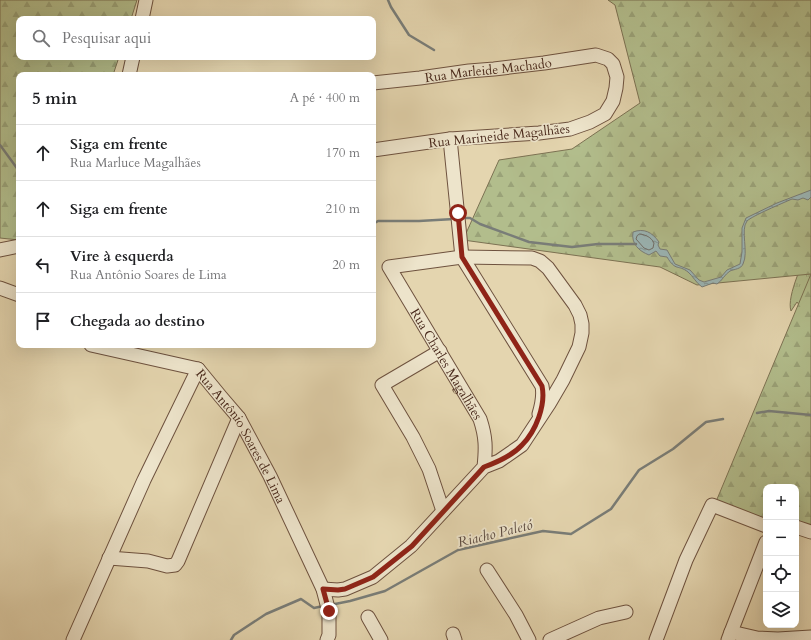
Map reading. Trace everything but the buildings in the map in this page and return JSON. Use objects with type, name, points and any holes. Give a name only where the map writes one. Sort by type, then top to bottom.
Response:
[{"type":"street","points":[[143,16],[146,0]]},
{"type":"street","name":"Rua Marleide Machado","points":[[376,83],[544,63],[596,55],[603,56]]},
{"type":"street","name":"Rua Marineide Magalhães","points":[[376,150],[450,139],[539,133],[570,129],[590,122],[604,114],[613,101],[616,88],[617,77],[613,64],[608,58],[603,56]]},
{"type":"street","points":[[130,72],[132,60]]},
{"type":"street","points":[[450,139],[462,257],[542,386],[544,393],[543,402],[537,423]]},
{"type":"street","points":[[0,250],[16,247]]},
{"type":"street","points":[[323,589],[345,589],[373,577],[412,546],[484,467],[500,461],[522,445],[563,380],[579,347],[582,324],[580,315],[575,304],[548,268],[540,261],[532,258],[520,257],[462,257]]},
{"type":"street","name":"Rua Charles Magalhães","points":[[462,257],[389,266],[480,419],[486,442],[484,467]]},
{"type":"street","points":[[0,288],[16,294]]},
{"type":"street","name":"Rua Antônio Soares de Lima","points":[[104,348],[198,369],[239,418],[270,476],[323,589],[328,607],[329,635],[327,640]]},
{"type":"street","points":[[440,351],[382,385],[413,437],[429,469],[443,511]]},
{"type":"street","points":[[73,640],[144,480],[198,369]]},
{"type":"street","points":[[109,558],[148,561],[167,566],[175,565],[239,418]]},
{"type":"street","points":[[656,640],[686,560],[712,505],[763,525]]},
{"type":"street","points":[[799,528],[811,532]]},
{"type":"street","points":[[763,550],[730,636],[778,639],[811,637]]},
{"type":"street","points":[[487,570],[516,615],[529,640]]},
{"type":"street","points":[[550,640],[599,618],[626,612]]},
{"type":"street","points":[[368,617],[381,640]]},
{"type":"green space","points":[[0,0],[137,0],[132,16],[16,16],[16,60],[118,60],[114,72],[16,72],[16,240],[0,238]]},
{"type":"green space","points":[[608,0],[811,0],[811,274],[697,285],[660,267],[463,240],[499,160],[572,149],[640,103],[615,5]]},
{"type":"green space","points":[[811,243],[811,297],[800,306],[797,302],[791,311],[791,296]]},
{"type":"green space","points":[[811,274],[811,535],[799,531],[799,484],[763,484],[763,520],[715,504]]},
{"type":"water","points":[[811,190],[811,197],[808,200],[803,198],[798,200],[792,199],[747,221],[744,230],[745,259],[743,264],[739,268],[728,272],[717,284],[713,283],[702,287],[688,272],[673,265],[667,257],[660,256],[656,251],[649,255],[645,253],[636,246],[633,240],[633,232],[641,230],[651,233],[659,242],[658,245],[660,249],[667,250],[675,264],[690,270],[699,280],[704,282],[721,277],[727,270],[740,264],[742,252],[742,228],[746,218],[777,203]]},
{"type":"waterway","points":[[388,0],[409,35],[434,50]]},
{"type":"waterway","points":[[0,145],[16,167]]},
{"type":"waterway","points":[[463,218],[470,218],[480,224],[529,242],[572,247],[598,244],[636,244]]},
{"type":"waterway","points":[[376,222],[454,219]]},
{"type":"waterway","name":"Riacho Paletó","points":[[757,413],[769,411],[811,415]]},
{"type":"waterway","name":"Riacho Paletó","points":[[330,605],[385,591],[458,550],[543,531],[571,534],[611,509],[639,470],[673,449],[706,422],[723,419]]},
{"type":"waterway","name":"Riacho Paletó","points":[[231,640],[234,635],[266,614],[301,599],[314,608],[323,606]]},
{"type":"route","points":[[329,611],[323,589],[345,589],[373,577],[412,546],[484,467],[500,461],[522,445],[537,423],[543,402],[544,393],[542,386],[462,257],[458,213]]}]
